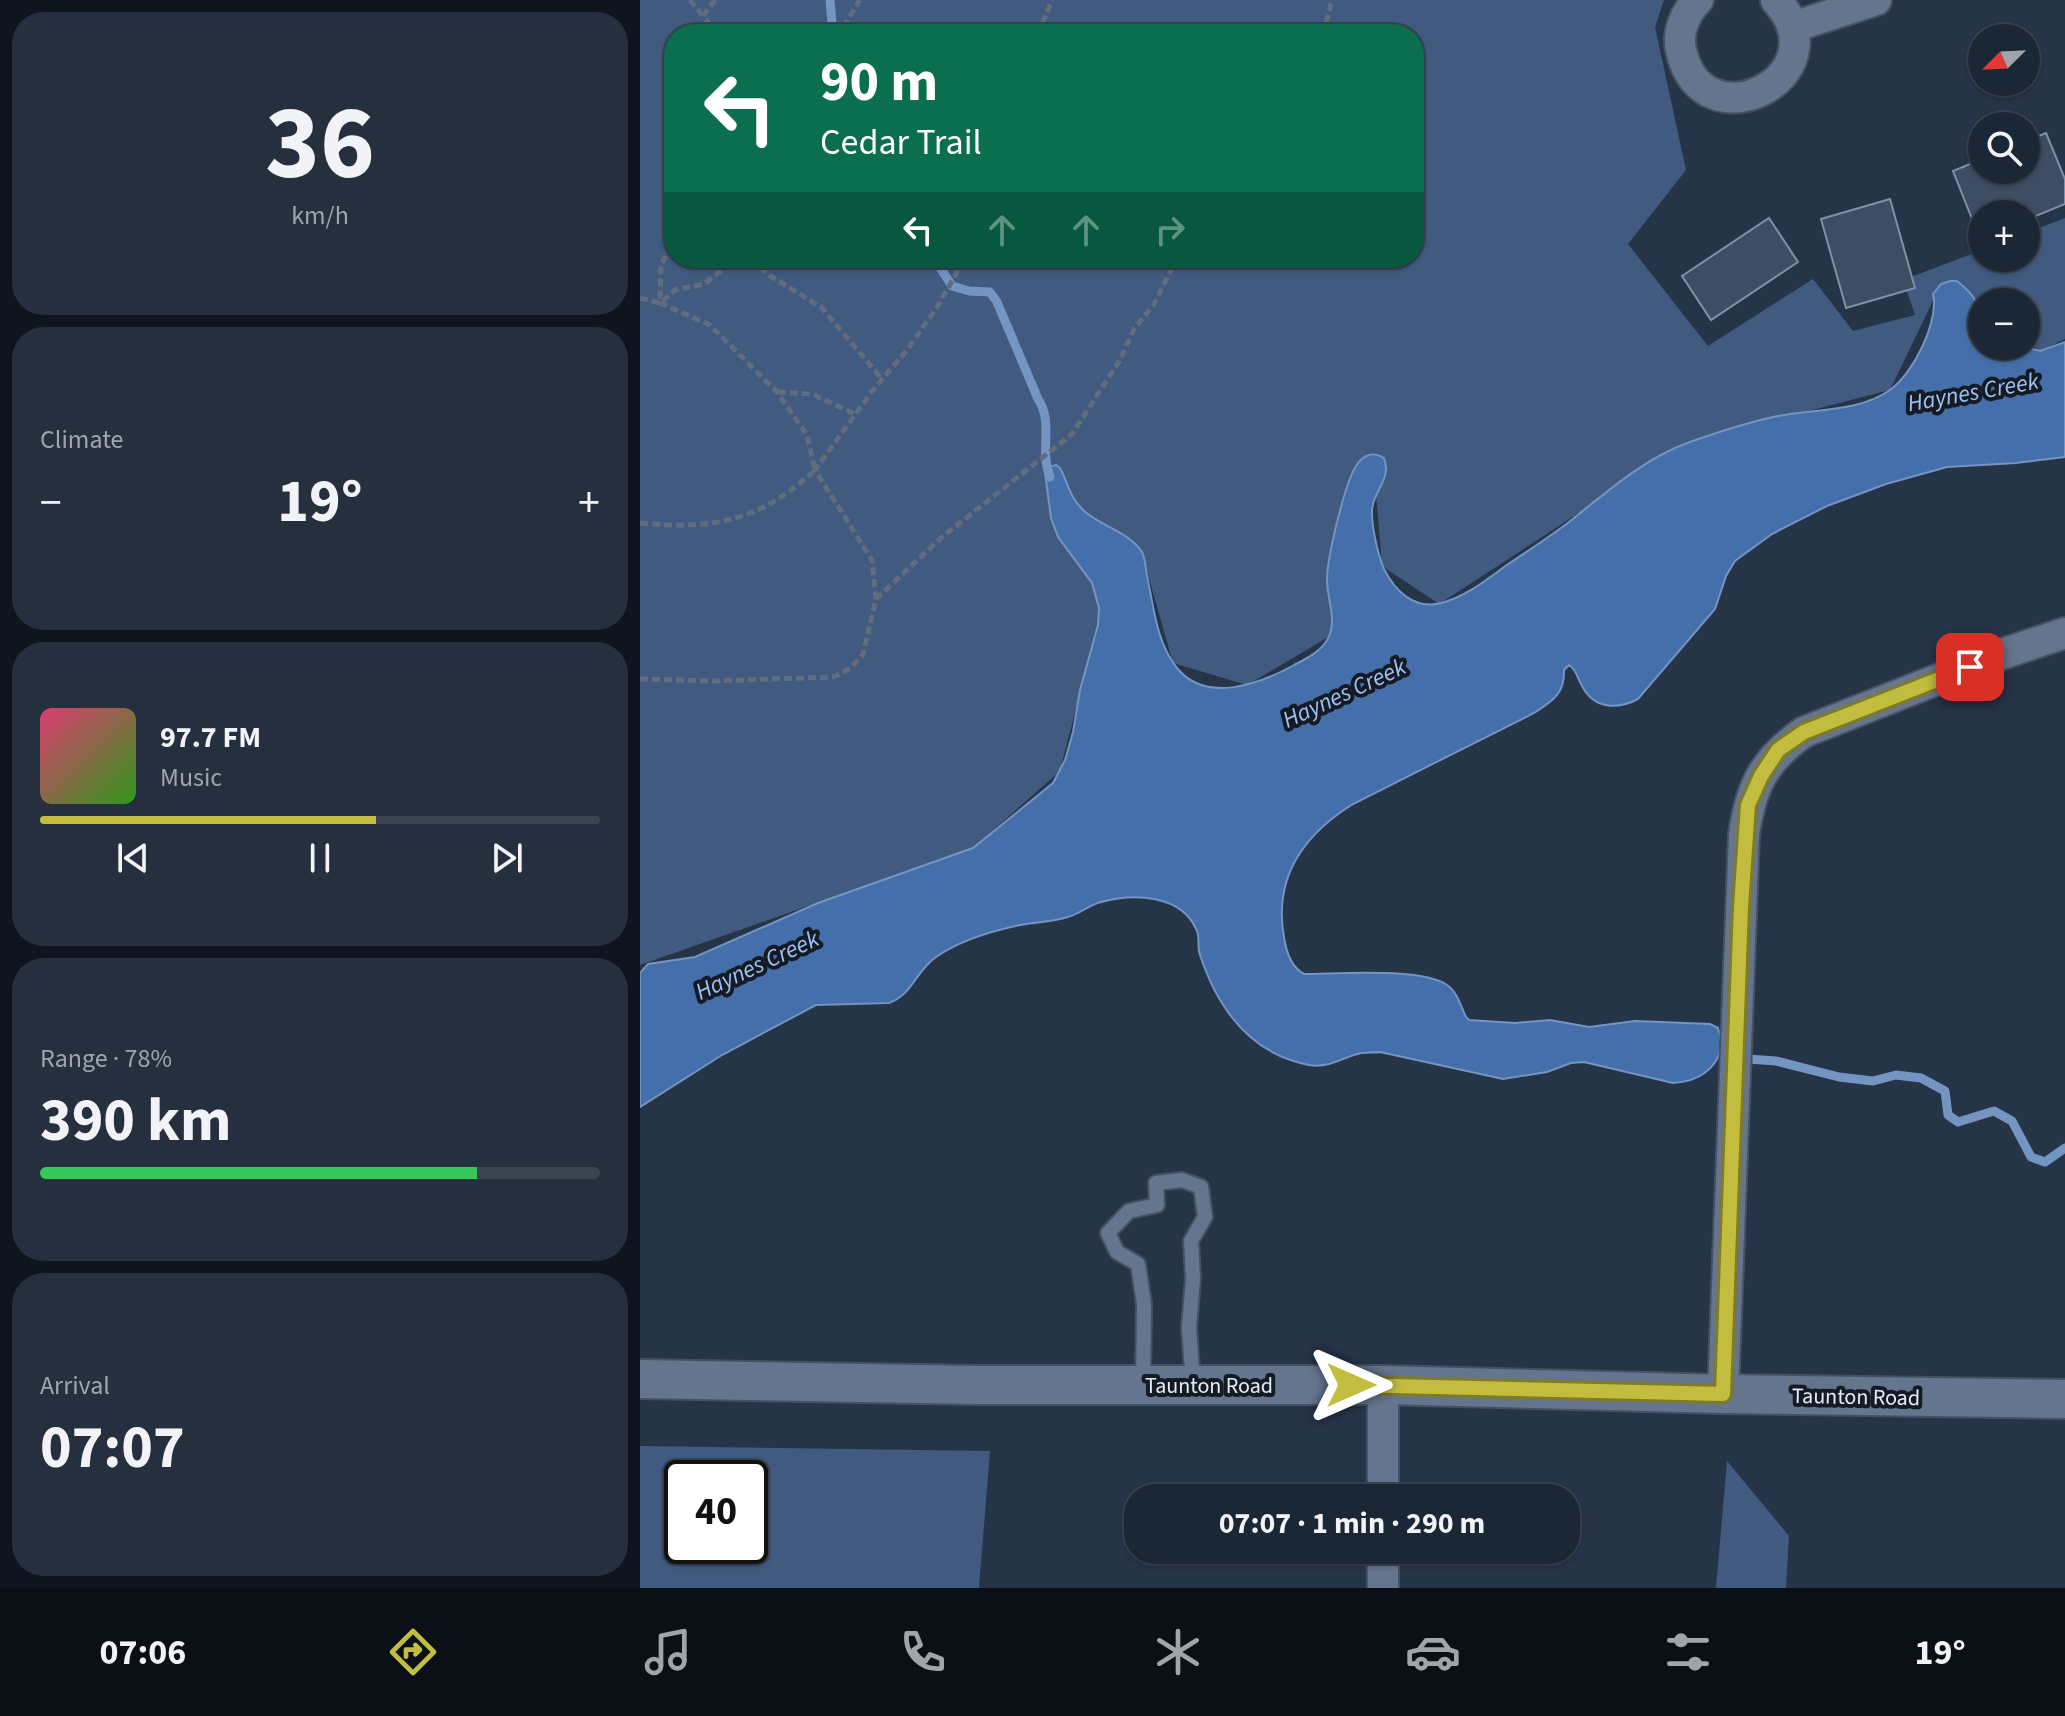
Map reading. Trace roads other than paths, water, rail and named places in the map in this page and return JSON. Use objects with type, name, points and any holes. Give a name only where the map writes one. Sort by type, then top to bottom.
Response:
[{"type":"street","points":[[1698,0],[1682,24],[1680,43],[1684,61],[1693,78],[1708,91],[1726,98],[1745,98],[1763,93],[1779,81],[1789,65],[1794,47],[1793,27],[1786,10],[1776,0]]},
{"type":"street","points":[[1793,27],[1876,0]]},
{"type":"street","points":[[1723,1394],[1744,834],[1748,805],[1778,750],[1804,732],[2005,653],[2065,633]]},
{"type":"street","name":"Taunton Road","points":[[640,1379],[1383,1385],[2065,1399]]},
{"type":"street","points":[[1383,1385],[1383,1484]]},
{"type":"street","points":[[1383,1564],[1383,1588]]},
{"type":"lane","points":[[1143,1384],[1144,1304],[1138,1264],[1117,1252],[1108,1233],[1129,1211],[1157,1205],[1156,1183],[1182,1180],[1201,1187],[1205,1217],[1191,1241],[1193,1278],[1189,1328],[1193,1385]]},
{"type":"water","name":"Haynes Creek","points":[[1957,281],[1968,291],[1968,360],[2040,360],[2040,351],[2065,342],[2065,457],[1947,467],[1886,484],[1827,506],[1772,534],[1735,561],[1726,576],[1715,609],[1638,699],[1614,706],[1599,703],[1587,694],[1569,665],[1564,670],[1560,691],[1541,709],[1353,804],[1336,816],[1307,843],[1288,876],[1283,895],[1284,937],[1290,958],[1304,974],[1378,973],[1435,979],[1453,991],[1469,1020],[1515,1023],[1550,1020],[1589,1027],[1635,1021],[1710,1024],[1718,1028],[1720,1050],[1717,1059],[1704,1073],[1673,1083],[1584,1062],[1503,1079],[1380,1052],[1364,1053],[1316,1066],[1288,1059],[1254,1040],[1227,1011],[1207,975],[1199,952],[1197,931],[1190,919],[1168,903],[1141,897],[1097,903],[1062,919],[1009,927],[965,941],[936,957],[897,999],[889,1003],[816,1005],[722,1055],[640,1107],[640,973],[648,964],[695,957],[818,903],[973,848],[1053,783],[1065,760],[1073,732],[1080,690],[1098,625],[1099,608],[1092,583],[1058,537],[1051,518],[1045,473],[1048,467],[1056,465],[1060,468],[1072,495],[1083,510],[1130,539],[1142,552],[1160,636],[1177,668],[1189,679],[1203,685],[1218,688],[1250,684],[1305,659],[1327,640],[1332,621],[1327,580],[1333,538],[1348,485],[1364,457],[1377,455],[1384,458],[1386,465],[1372,510],[1384,569],[1406,597],[1422,604],[1441,603],[1482,583],[1561,528],[1626,477],[1673,449],[1767,418],[1836,409],[1864,402],[1890,390],[1907,372],[1922,346],[1932,319],[1933,294],[1941,284]]},
{"type":"waterway","points":[[830,0],[832,24]]},
{"type":"waterway","points":[[940,268],[952,286],[990,292],[997,302],[1043,408],[1050,477]]},
{"type":"waterway","points":[[1748,1059],[1776,1061],[1839,1077],[1873,1081],[1896,1075],[1921,1078],[1945,1091],[1948,1115],[1958,1122],[1994,1111],[2012,1121],[2031,1157],[2045,1162],[2065,1148]]}]
